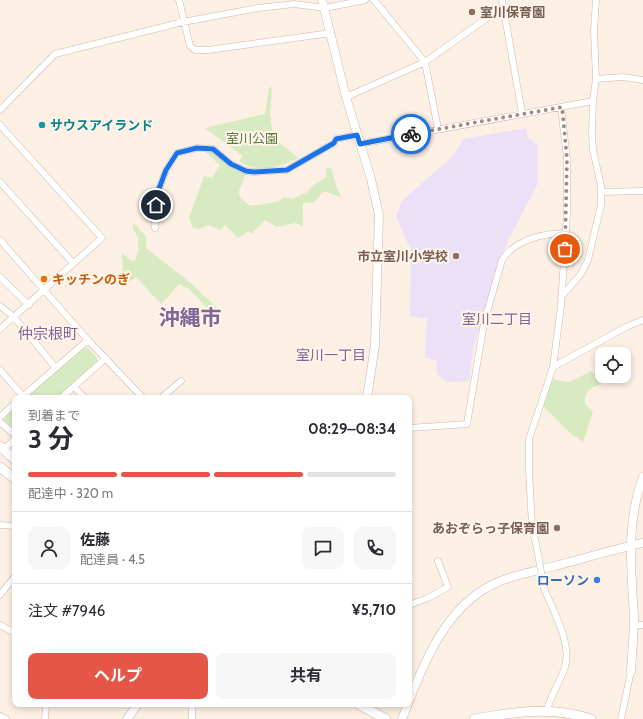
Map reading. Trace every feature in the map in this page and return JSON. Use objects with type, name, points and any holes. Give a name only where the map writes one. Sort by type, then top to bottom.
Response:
[{"type":"main road","points":[[2,448],[12,457]]},
{"type":"main road","points":[[0,467],[12,477]]},
{"type":"main road","points":[[364,707],[386,719]]},
{"type":"main road","points":[[474,719],[511,713],[547,710],[591,719]]},
{"type":"street","points":[[179,0],[183,22],[190,46],[196,50],[208,50],[331,33]]},
{"type":"street","points":[[0,110],[55,54],[183,22],[282,5],[324,4],[366,0]]},
{"type":"street","points":[[374,0],[425,62],[438,129]]},
{"type":"street","points":[[562,297],[581,274],[588,260],[601,205],[602,192],[593,150],[593,101],[596,79],[594,30],[596,0]]},
{"type":"street","points":[[346,97],[425,62],[503,3],[522,113]]},
{"type":"street","points":[[324,4],[346,97],[375,197],[380,232],[375,346],[367,395]]},
{"type":"street","points":[[596,79],[624,77],[643,80]]},
{"type":"street","points":[[360,144],[593,101]]},
{"type":"street","points":[[547,710],[550,696],[564,669],[567,650],[544,588],[532,526],[529,439],[557,353],[566,233],[567,159],[562,107]]},
{"type":"street","points":[[0,124],[102,238],[29,305],[0,329]]},
{"type":"street","points":[[155,228],[157,194],[166,170],[177,153],[197,148],[213,149],[231,164],[246,171],[287,170],[334,143],[336,139],[357,135]]},
{"type":"street","points":[[0,182],[73,263]]},
{"type":"street","points":[[602,192],[643,191]]},
{"type":"street","points":[[412,428],[466,424],[484,323],[502,260],[507,253],[515,247],[531,239],[550,234],[566,233]]},
{"type":"street","points":[[0,240],[88,340],[140,395]]},
{"type":"street","points":[[0,277],[29,305]]},
{"type":"street","points":[[0,306],[14,318],[55,367]]},
{"type":"street","points":[[553,367],[626,327],[643,320]]},
{"type":"street","points":[[24,395],[55,367],[72,356],[88,340]]},
{"type":"street","points":[[65,395],[106,358]]},
{"type":"street","points":[[0,370],[20,395]]},
{"type":"street","points":[[165,395],[181,381]]},
{"type":"street","points":[[74,387],[81,395]]},
{"type":"street","points":[[0,417],[12,406]]},
{"type":"street","points":[[0,422],[12,432]]},
{"type":"street","points":[[2,448],[12,442]]},
{"type":"street","points":[[621,719],[630,671],[634,625],[630,546],[633,511],[643,477]]},
{"type":"street","points":[[0,525],[12,526]]},
{"type":"street","points":[[412,685],[443,630],[457,612],[477,593],[489,586],[517,576],[643,542]]},
{"type":"street","points":[[412,604],[428,598],[448,587],[438,562]]},
{"type":"street","points":[[0,595],[12,580]]},
{"type":"street","points":[[0,625],[12,632]]},
{"type":"street","points":[[634,625],[643,625]]},
{"type":"street","points":[[45,719],[46,707]]},
{"type":"street","points":[[127,719],[136,707]]},
{"type":"street","points":[[192,707],[192,719]]},
{"type":"street","points":[[402,719],[407,707]]},
{"type":"street","points":[[0,716],[6,719]]},
{"type":"shaded area","name":"市立室川小学校","points":[[526,128],[528,138],[538,145],[538,183],[508,241],[499,262],[474,346],[469,381],[447,382],[437,374],[436,360],[425,357],[427,319],[410,316],[411,250],[396,217],[401,202],[452,157],[464,139]]},
{"type":"green space","name":"室川公園","points":[[272,87],[270,113],[273,137],[298,158],[268,168],[246,165],[239,161],[243,156],[205,128],[265,114],[269,88]]},
{"type":"green space","points":[[204,151],[212,151],[246,173],[239,195],[251,206],[277,202],[285,197],[293,199],[307,192],[313,185],[327,177],[326,169],[331,167],[337,188],[342,198],[324,191],[314,202],[303,203],[303,227],[296,223],[277,227],[265,220],[251,234],[249,231],[238,238],[225,225],[220,230],[208,225],[200,229],[193,228],[189,218],[204,176],[212,178],[220,165]]},
{"type":"green space","points":[[133,223],[146,236],[146,248],[193,285],[217,308],[210,311],[189,289],[179,284],[161,304],[136,277],[128,283],[123,277],[122,253],[131,260],[135,261],[138,253],[138,238]]},
{"type":"green space","points":[[84,348],[88,348],[97,358],[98,363],[61,395],[27,395],[63,363],[74,357]]},
{"type":"green space","points":[[592,371],[593,374],[595,374],[595,383],[601,384],[590,389],[585,396],[585,404],[593,412],[583,442],[577,437],[574,437],[541,404],[550,379],[569,382]]},
{"type":"green space","points":[[12,409],[12,427],[4,420],[4,417]]},
{"type":"way so far","points":[[411,134],[562,107],[567,159],[565,249]]},
{"type":"place","name":"室川保育園","points":[[472,12]]},
{"type":"place","name":"サウスアイランド","points":[[42,125]]},
{"type":"place","name":"市立室川小学校","points":[[456,256]]},
{"type":"place","name":"キッチンのぎ","points":[[44,279]]},
{"type":"place","name":"あおぞらっ子保育園","points":[[557,528]]},
{"type":"place","name":"ローソン","points":[[597,580]]},
{"type":"district","name":"沖縄市","points":[[190,317]]},
{"type":"district","name":"室川二丁目","points":[[497,319]]},
{"type":"district","name":"仲宗根町","points":[[48,334]]},
{"type":"district","name":"室川一丁目","points":[[331,355]]},
{"type":"route","points":[[156,205],[157,194],[166,170],[177,153],[197,148],[213,149],[231,164],[246,171],[287,170],[334,143],[336,139],[357,135],[360,144],[411,134]]}]
